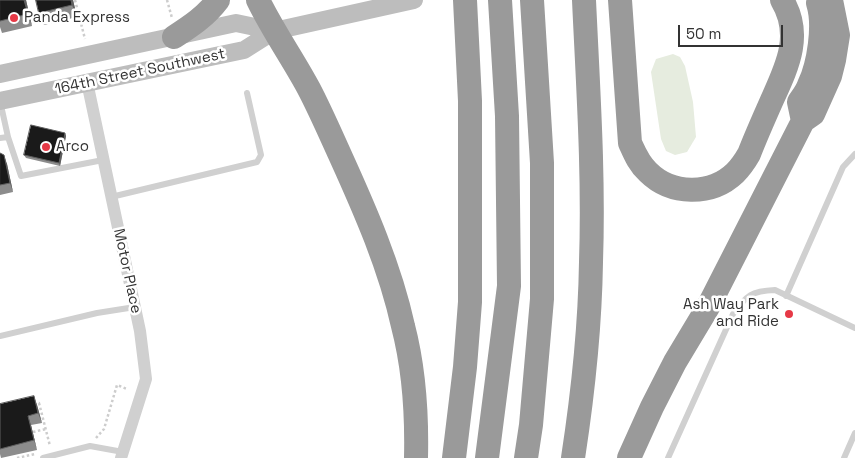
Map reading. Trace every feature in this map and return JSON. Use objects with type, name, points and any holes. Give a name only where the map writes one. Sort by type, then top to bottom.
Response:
[{"type":"highway","points":[[174,37],[198,20],[218,0]]},
{"type":"highway","points":[[258,0],[314,98],[373,231],[393,287],[408,349],[415,402],[416,458]]},
{"type":"highway","points":[[454,458],[465,367],[470,302],[470,101],[465,0]]},
{"type":"highway","points":[[487,458],[509,286],[507,116],[500,0]]},
{"type":"highway","points":[[526,458],[531,425],[542,299],[542,163],[532,0]]},
{"type":"highway","points":[[537,458],[556,272],[554,169],[545,0]]},
{"type":"highway","points":[[573,458],[588,333],[591,262],[592,193],[584,0]]},
{"type":"highway","points":[[620,0],[630,143],[638,161],[655,179],[666,185],[696,190],[718,184],[734,174],[743,164],[788,66],[792,49],[792,34],[790,19],[782,0]]},
{"type":"highway","points":[[803,121],[799,102],[810,84],[821,35],[820,9],[817,0]]},
{"type":"highway","points":[[630,458],[648,416],[675,362],[708,307],[803,121],[813,114],[830,76],[838,35],[831,0]]},
{"type":"main road","name":"164th Street Southwest","points":[[0,101],[244,50],[274,31],[414,0]]},
{"type":"main road","name":"164th Street Southwest","points":[[0,74],[236,23],[274,31]]},
{"type":"street","name":"Motor Place","points":[[87,82],[140,331],[146,379],[122,455]]},
{"type":"lane","points":[[111,197],[257,162],[261,156],[247,93]]},
{"type":"lane","points":[[0,101],[8,137],[21,176],[103,160]]},
{"type":"lane","points":[[0,138],[8,137]]},
{"type":"lane","points":[[786,296],[843,167],[855,154]]},
{"type":"lane","points":[[668,458],[733,314],[745,298],[761,291],[775,290],[855,328]]},
{"type":"lane","points":[[0,336],[97,313],[135,307]]},
{"type":"lane","points":[[844,458],[855,432]]},
{"type":"lane","points":[[44,458],[90,446],[122,455]]},
{"type":"path","points":[[75,0],[85,39]]},
{"type":"path","points":[[95,439],[104,429],[117,386],[127,389]]},
{"type":"path","points":[[32,405],[40,403],[51,450]]},
{"type":"path","points":[[33,432],[46,428]]},
{"type":"shaded area","points":[[673,54],[680,57],[685,66],[693,102],[696,137],[687,152],[675,155],[666,151],[661,139],[651,72],[656,59]]},
{"type":"building","points":[[0,0],[24,0],[28,14],[0,21]]},
{"type":"building","points":[[36,0],[71,0],[72,5],[39,13]]},
{"type":"building","name":"Arco","points":[[31,125],[65,133],[59,163],[24,155]]},
{"type":"building","points":[[0,153],[4,155],[10,183],[0,185]]},
{"type":"building","points":[[34,396],[38,413],[28,416],[34,440],[0,449],[0,404]]},
{"type":"place","name":"Panda Express","points":[[14,18]]},
{"type":"place","name":"Arco","points":[[46,147]]},
{"type":"place","name":"Ash Way Park and Ride","points":[[789,314]]}]
